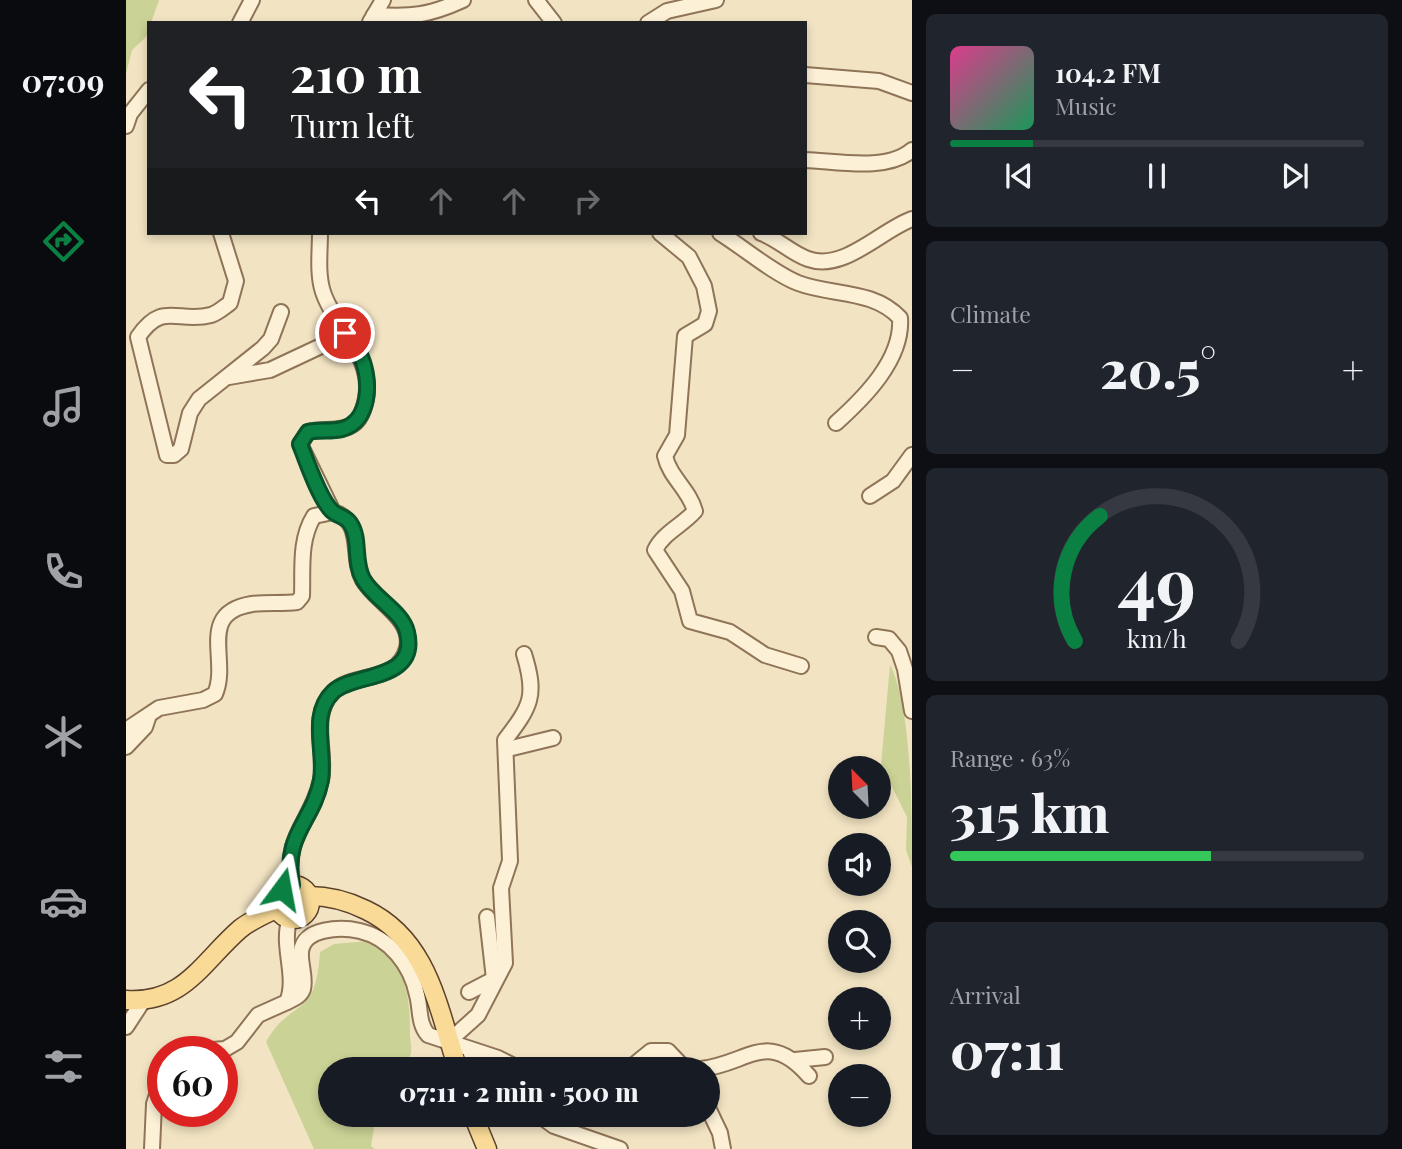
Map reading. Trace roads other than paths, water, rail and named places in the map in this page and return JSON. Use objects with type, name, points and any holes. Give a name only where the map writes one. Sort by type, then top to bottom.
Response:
[{"type":"main road","points":[[284,913],[279,893],[292,885],[302,887],[309,896],[348,901],[381,917],[405,936],[424,966],[454,1057]]},
{"type":"main road","points":[[134,1001],[174,991],[199,973],[241,929],[284,913],[306,912],[309,896]]},
{"type":"main road","points":[[478,1127],[487,1149]]},
{"type":"street","points":[[241,21],[252,0]]},
{"type":"street","points":[[371,19],[383,0]]},
{"type":"street","points":[[371,19],[435,14],[463,0]]},
{"type":"street","points":[[536,0],[552,21]]},
{"type":"street","points":[[651,21],[667,11],[716,0]]},
{"type":"street","points":[[807,75],[879,81],[912,93]]},
{"type":"street","points":[[126,126],[130,114],[147,93]]},
{"type":"street","points":[[807,160],[880,162],[900,159],[912,150]]},
{"type":"street","points":[[765,235],[809,260],[827,261],[851,254],[912,219]]},
{"type":"street","points":[[222,235],[236,281],[230,303],[212,314],[172,313],[159,316],[146,325],[138,337],[167,456],[174,455],[181,449],[190,413],[199,398],[229,377],[271,339],[281,312]]},
{"type":"street","points":[[292,885],[290,853],[321,779],[321,715],[326,700],[335,690],[392,670],[400,663],[407,648],[407,631],[362,577],[357,562],[355,534],[349,522],[333,512],[300,444],[308,432],[341,429],[356,423],[363,410],[368,388],[360,356],[331,312],[322,290],[320,235]]},
{"type":"street","points":[[662,235],[689,257],[704,286],[709,311],[705,324],[685,336],[679,425],[677,435],[665,456],[668,469],[690,494],[695,511],[683,525],[660,540],[655,550],[682,591],[690,621],[730,632],[765,655],[801,666]]},
{"type":"street","points":[[723,235],[800,284],[859,295],[892,309],[900,318],[899,341],[892,358],[836,423]]},
{"type":"street","points":[[229,377],[270,370],[319,347]]},
{"type":"street","points":[[870,496],[892,481],[912,456]]},
{"type":"street","points":[[126,730],[167,705],[202,700],[215,694],[220,682],[218,633],[223,617],[233,610],[253,604],[297,602],[302,596],[302,552],[307,527],[314,516],[333,512]]},
{"type":"street","points":[[876,637],[889,639],[899,651],[912,710]]},
{"type":"street","points":[[449,1041],[478,1015],[494,979],[505,963],[501,888],[510,861],[508,749],[505,740],[526,713],[533,682],[524,654]]},
{"type":"street","points":[[126,747],[145,727],[148,715]]},
{"type":"street","points":[[508,749],[553,738]]},
{"type":"street","points":[[284,913],[291,992],[287,1002]]},
{"type":"street","points":[[487,917],[494,979]]},
{"type":"street","points":[[238,1041],[258,1016],[299,996],[304,988],[301,951],[304,942],[326,930],[358,931],[376,936],[397,954],[417,994],[422,1028],[428,1035],[490,1057]]},
{"type":"street","points":[[469,992],[494,979]]},
{"type":"street","points":[[126,1027],[134,1001]]},
{"type":"street","points":[[449,1041],[474,1057]]},
{"type":"street","points":[[644,1057],[651,1051],[668,1051],[674,1057]]},
{"type":"street","points":[[720,1063],[755,1051],[779,1052],[795,1060],[809,1076]]},
{"type":"street","points":[[795,1060],[825,1057]]},
{"type":"street","points":[[152,1149],[153,1127]]},
{"type":"street","points":[[557,1127],[620,1149]]},
{"type":"street","points":[[717,1127],[723,1149]]}]
